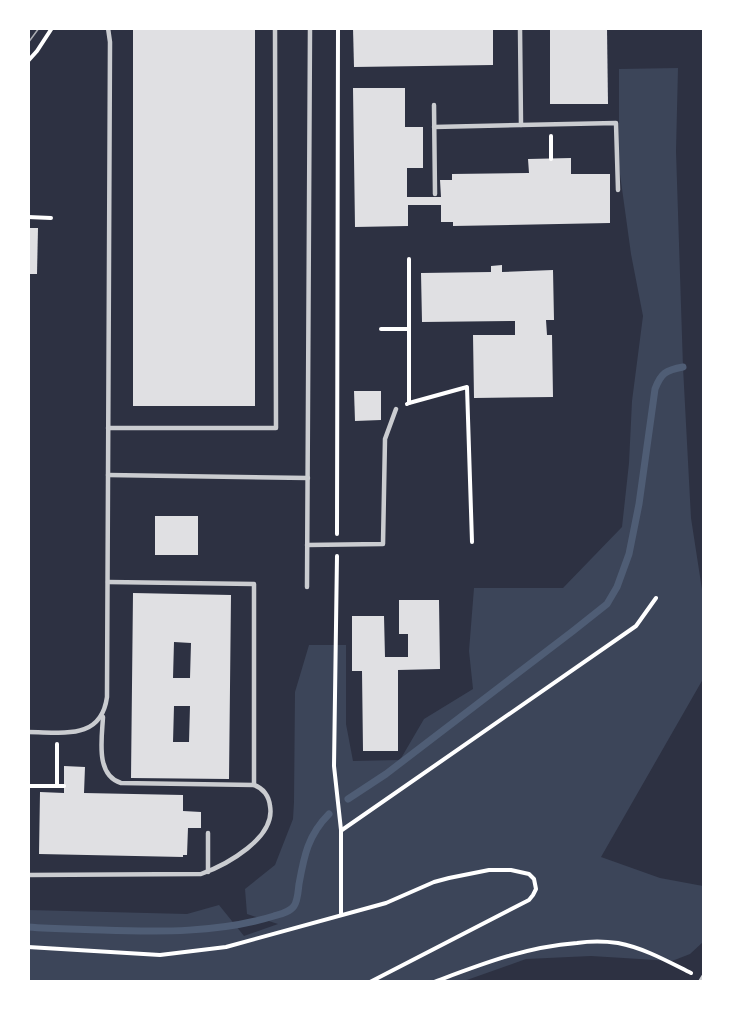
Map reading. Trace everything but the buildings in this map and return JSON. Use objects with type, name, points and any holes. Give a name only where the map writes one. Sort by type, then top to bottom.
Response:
[{"type":"lane","points":[[28,875],[193,875],[208,872],[229,861],[251,845],[266,828],[271,810],[270,802],[263,791],[254,785],[121,783],[114,781],[105,771],[103,762],[103,714],[107,698],[108,582],[110,42],[108,28]]},
{"type":"lane","points":[[108,428],[276,428],[274,28]]},
{"type":"lane","points":[[307,587],[310,28]]},
{"type":"lane","points":[[520,28],[521,125]]},
{"type":"lane","points":[[434,105],[435,194]]},
{"type":"lane","points":[[434,127],[616,123],[618,190]]},
{"type":"lane","points":[[307,545],[383,544],[385,439],[396,409]]},
{"type":"lane","points":[[108,475],[308,477]]},
{"type":"lane","points":[[108,582],[254,584],[254,785]]},
{"type":"lane","points":[[28,732],[78,731],[98,722],[103,714]]},
{"type":"lane","points":[[208,833],[208,872]]},
{"type":"path","points":[[28,61],[52,28]]},
{"type":"path","points":[[337,535],[338,28]]},
{"type":"path","points":[[551,124],[551,159]]},
{"type":"path","points":[[28,217],[51,218]]},
{"type":"path","points":[[409,259],[410,403]]},
{"type":"path","points":[[381,329],[409,329]]},
{"type":"path","points":[[396,409],[467,387],[472,542]]},
{"type":"path","points":[[337,563],[334,766],[341,830],[341,915]]},
{"type":"path","points":[[341,830],[636,626],[656,598]]},
{"type":"path","points":[[57,732],[57,786]]},
{"type":"path","points":[[28,786],[64,786]]},
{"type":"path","points":[[28,947],[160,955],[226,947],[386,903],[434,882],[449,878],[489,870],[520,871],[529,874],[534,879],[535,892],[529,900],[370,981]]},
{"type":"path","points":[[434,981],[506,955],[531,949],[558,944],[605,941],[651,954],[702,979]]},
{"type":"shaded area","points":[[678,68],[676,151],[683,367],[691,518],[703,596],[703,679],[601,857],[660,878],[703,886],[703,942],[690,954],[672,961],[591,956],[526,959],[464,981],[28,981],[28,910],[187,914],[219,905],[244,936],[278,924],[247,914],[245,889],[275,865],[293,819],[295,692],[309,645],[346,645],[346,724],[353,761],[400,760],[424,719],[473,689],[469,651],[474,588],[563,588],[622,527],[629,463],[632,401],[643,316],[631,254],[619,167],[619,69]]},
{"type":"waterway","points":[[348,799],[386,774],[607,604],[617,587],[629,554],[639,504],[655,389],[665,373],[683,367]]},
{"type":"waterway","points":[[28,927],[124,931],[189,930],[232,926],[285,912],[292,908],[296,901],[308,846],[316,830],[329,814]]},
{"type":"tram line","points":[[28,43],[39,28]]}]
